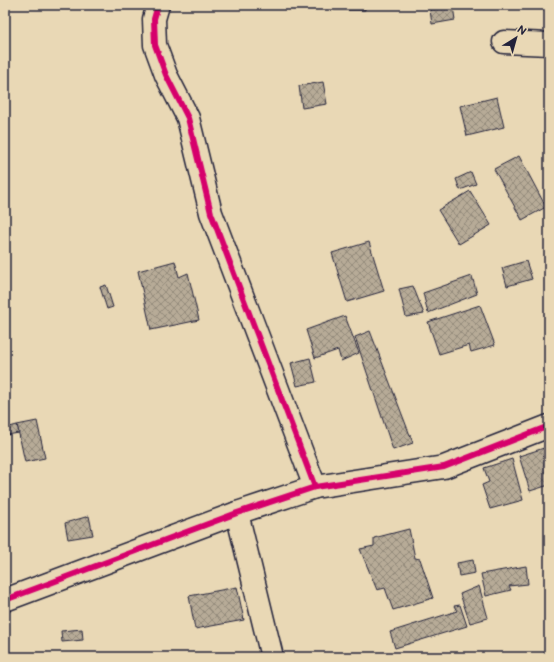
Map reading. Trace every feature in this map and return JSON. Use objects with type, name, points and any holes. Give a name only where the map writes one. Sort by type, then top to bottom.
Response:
[{"type":"street","points":[[158,5],[154,19],[155,45],[166,75],[188,118],[211,212],[316,487]]},
{"type":"street","points":[[504,42],[549,44]]},
{"type":"street","points":[[5,600],[237,513],[316,487],[444,467],[549,426]]},
{"type":"street","points":[[237,513],[272,657]]},
{"type":"building","points":[[335,5],[365,5],[365,10],[334,10]]},
{"type":"building","points":[[453,6],[455,20],[432,24],[430,10]]},
{"type":"building","points":[[323,82],[327,104],[302,108],[299,86]]},
{"type":"building","points":[[497,97],[504,127],[467,136],[460,106]]},
{"type":"building","points":[[519,156],[546,207],[522,220],[494,169]]},
{"type":"building","points":[[471,172],[476,184],[460,190],[456,179]]},
{"type":"building","points":[[470,191],[491,225],[459,244],[438,210]]},
{"type":"building","points":[[369,242],[384,291],[347,302],[332,253]]},
{"type":"building","points":[[175,261],[179,277],[188,273],[199,320],[151,330],[138,271]]},
{"type":"building","points":[[526,261],[532,279],[507,286],[502,268]]},
{"type":"building","points":[[472,276],[477,294],[428,313],[423,293]]},
{"type":"building","points":[[106,285],[113,307],[107,309],[100,287]]},
{"type":"building","points":[[413,286],[424,314],[406,317],[399,289]]},
{"type":"building","points":[[480,305],[495,345],[471,352],[469,345],[439,354],[428,322]]},
{"type":"building","points":[[345,316],[359,353],[341,361],[338,350],[315,358],[306,330]]},
{"type":"building","points":[[370,331],[413,443],[393,450],[355,337]]},
{"type":"building","points":[[310,358],[316,382],[297,386],[291,363]]},
{"type":"building","points":[[37,421],[45,458],[25,462],[17,425]]},
{"type":"building","points":[[17,425],[19,433],[7,435],[6,428]]},
{"type":"building","points":[[544,448],[549,464],[549,485],[530,491],[519,456]]},
{"type":"building","points":[[512,459],[523,500],[490,509],[482,485],[489,482],[484,468]]},
{"type":"building","points":[[89,516],[93,535],[68,539],[65,523]]},
{"type":"building","points":[[409,529],[415,558],[420,559],[433,598],[393,610],[385,588],[377,590],[360,549],[374,546],[374,538]]},
{"type":"building","points":[[473,560],[475,573],[459,576],[457,563]]},
{"type":"building","points":[[526,566],[528,584],[509,586],[511,590],[486,596],[481,574]]},
{"type":"building","points":[[479,586],[488,618],[470,623],[460,594]]},
{"type":"building","points":[[237,587],[244,620],[195,629],[189,596]]},
{"type":"building","points":[[460,605],[467,626],[395,648],[390,632],[457,611],[454,606]]},
{"type":"building","points":[[82,629],[83,640],[62,642],[61,631]]},
{"type":"cycle path","points":[[158,5],[154,19],[155,45],[166,75],[188,118],[211,213],[315,487]]},
{"type":"cycle path","points":[[5,600],[237,513],[315,487],[444,467],[549,426]]}]
